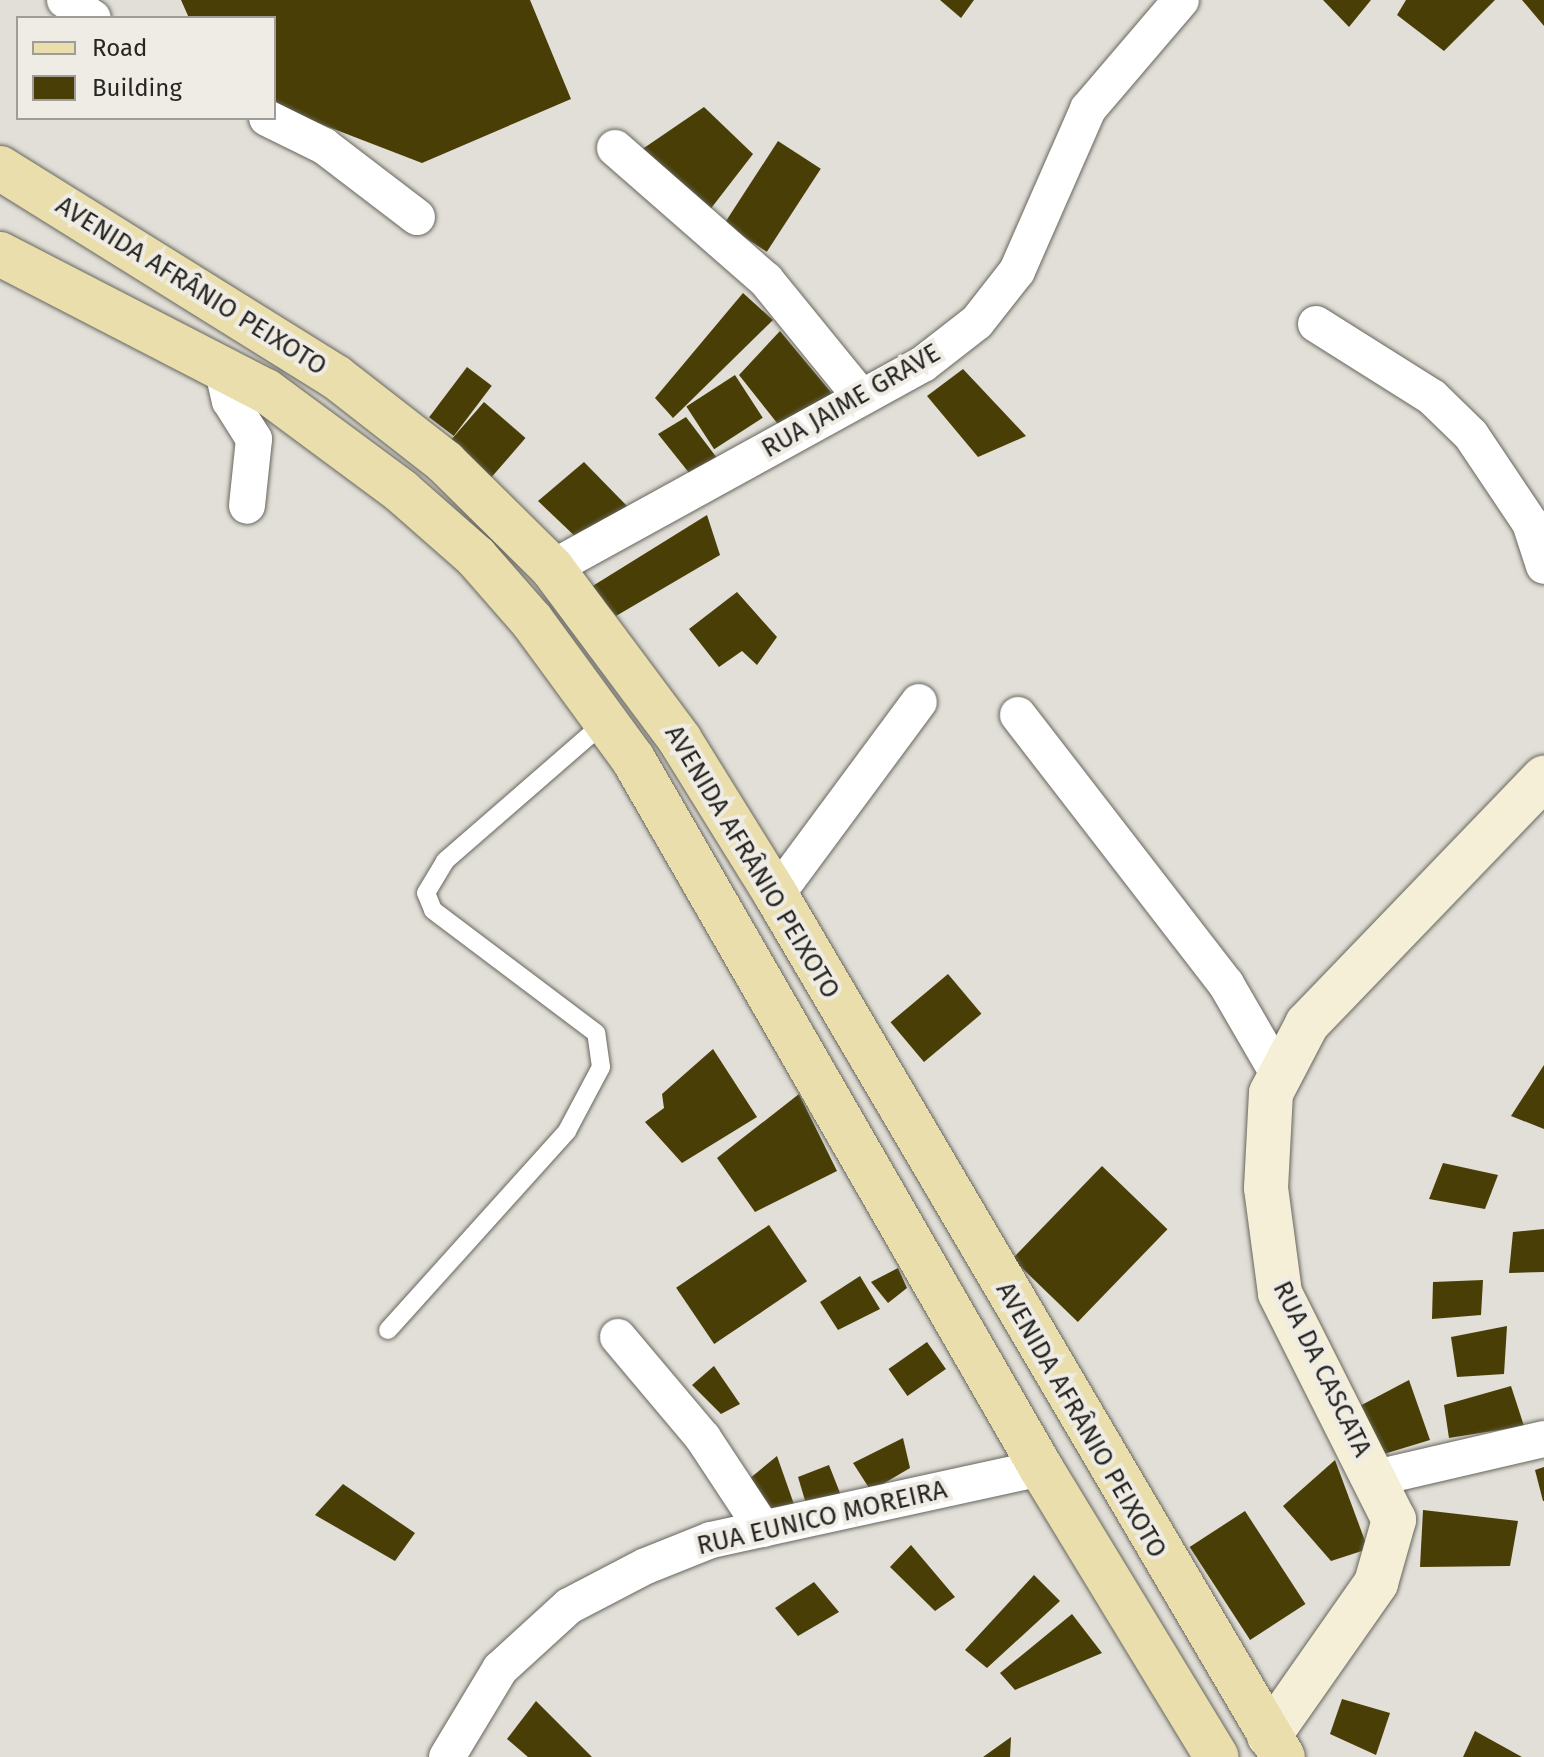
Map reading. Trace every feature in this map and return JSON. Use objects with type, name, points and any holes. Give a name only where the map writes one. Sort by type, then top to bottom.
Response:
[{"type":"main road","name":"AVENIDA AFRÂNIO PEIXOTO","points":[[0,168],[336,377],[445,462],[552,568],[680,740],[776,895],[1276,1747]]},
{"type":"main road","name":"AVENIDA AFRÂNIO PEIXOTO","points":[[0,254],[222,367],[321,429],[476,557],[606,721],[809,1057],[1041,1468],[1217,1757]]},
{"type":"main road","name":"RUA DA CASCATA","points":[[1276,1747],[1385,1563],[1394,1520],[1376,1478],[1280,1293],[1272,1262],[1266,1139],[1277,1072],[1335,992],[1544,778]]},
{"type":"street","points":[[65,0],[90,16]]},
{"type":"street","name":"RUA JAIME GRAVE","points":[[552,568],[923,364],[998,301],[1088,109],[1181,0]]},
{"type":"street","points":[[271,120],[324,146],[417,217]]},
{"type":"street","points":[[615,148],[766,280],[861,397]]},
{"type":"street","points":[[1316,324],[1432,397],[1471,435],[1530,523],[1544,566]]},
{"type":"street","name":"AVENIDA AFRÂNIO PEIXOTO","points":[[222,367],[230,401],[254,439],[247,506]]},
{"type":"street","points":[[776,895],[919,702]]},
{"type":"street","points":[[1018,715],[1226,984],[1277,1072]]},
{"type":"street","points":[[618,1337],[703,1438],[763,1529]]},
{"type":"street","points":[[1376,1478],[1544,1439]]},
{"type":"street","name":"RUA EUNICO MOREIRA","points":[[447,1757],[500,1669],[569,1606],[711,1540],[1041,1468]]},
{"type":"lane","points":[[388,1330],[567,1131],[601,1067],[596,1033],[433,910],[426,893],[445,861],[606,721]]},
{"type":"building","points":[[181,0],[530,0],[571,99],[422,163],[276,107],[276,16],[188,16]]},
{"type":"building","points":[[940,0],[974,0],[961,18]]},
{"type":"building","points":[[1323,0],[1371,0],[1349,27]]},
{"type":"building","points":[[1406,0],[1495,0],[1444,51],[1397,15]]},
{"type":"building","points":[[1522,0],[1544,0],[1544,26]]},
{"type":"building","points":[[704,107],[753,154],[709,211],[641,150]]},
{"type":"building","points":[[778,141],[821,169],[767,252],[724,224]]},
{"type":"building","points":[[743,293],[773,320],[673,418],[655,398]]},
{"type":"building","points":[[780,331],[835,397],[781,428],[739,375]]},
{"type":"building","points":[[467,367],[492,386],[454,436],[429,417]]},
{"type":"building","points":[[963,369],[1026,436],[978,457],[927,396]]},
{"type":"building","points":[[735,375],[763,418],[714,449],[686,407]]},
{"type":"building","points":[[484,402],[526,438],[488,481],[447,445]]},
{"type":"building","points":[[686,417],[717,458],[690,474],[658,434]]},
{"type":"building","points":[[584,462],[627,506],[580,541],[538,501]]},
{"type":"building","points":[[707,515],[720,555],[616,616],[591,587]]},
{"type":"building","points":[[737,592],[777,637],[757,665],[742,651],[719,667],[689,629]]},
{"type":"building","points":[[948,974],[981,1014],[924,1062],[891,1022]]},
{"type":"building","points":[[713,1049],[757,1117],[682,1163],[645,1122],[664,1108],[662,1094]]},
{"type":"building","points":[[1544,1065],[1544,1129],[1511,1116]]},
{"type":"building","points":[[799,1094],[837,1171],[755,1212],[717,1158]]},
{"type":"building","points":[[1443,1163],[1498,1175],[1485,1209],[1429,1199]]},
{"type":"building","points":[[1102,1166],[1167,1229],[1078,1322],[1012,1259]]},
{"type":"building","points":[[769,1225],[807,1281],[714,1344],[676,1288]]},
{"type":"building","points":[[1544,1229],[1544,1272],[1509,1273],[1513,1232]]},
{"type":"building","points":[[898,1268],[907,1288],[888,1303],[871,1282]]},
{"type":"building","points":[[860,1276],[880,1309],[838,1330],[820,1302]]},
{"type":"building","points":[[1483,1280],[1481,1315],[1432,1319],[1433,1282]]},
{"type":"building","points":[[1507,1326],[1504,1374],[1457,1377],[1451,1337]]},
{"type":"building","points":[[927,1342],[946,1369],[907,1396],[888,1369]]},
{"type":"building","points":[[714,1366],[740,1404],[721,1414],[692,1385]]},
{"type":"building","points":[[1409,1380],[1430,1440],[1384,1454],[1354,1409]]},
{"type":"building","points":[[1511,1386],[1524,1426],[1449,1438],[1444,1405]]},
{"type":"building","points":[[903,1438],[910,1468],[871,1491],[853,1463]]},
{"type":"building","points":[[777,1456],[796,1510],[760,1511],[749,1479]]},
{"type":"building","points":[[1335,1460],[1368,1549],[1331,1561],[1283,1506]]},
{"type":"building","points":[[829,1465],[842,1498],[807,1507],[798,1477]]},
{"type":"building","points":[[1544,1467],[1544,1501],[1543,1501],[1535,1470]]},
{"type":"building","points":[[343,1484],[415,1533],[395,1561],[315,1515]]},
{"type":"building","points":[[1423,1510],[1518,1521],[1510,1566],[1420,1567]]},
{"type":"building","points":[[1245,1511],[1305,1604],[1250,1640],[1190,1547]]},
{"type":"building","points":[[911,1545],[955,1597],[935,1611],[890,1567]]},
{"type":"building","points":[[1034,1575],[1060,1601],[987,1668],[965,1650]]},
{"type":"building","points":[[814,1582],[839,1612],[798,1636],[775,1608]]},
{"type":"building","points":[[1072,1614],[1102,1653],[1015,1690],[1000,1673]]},
{"type":"building","points":[[1342,1699],[1390,1713],[1376,1755],[1330,1734]]},
{"type":"building","points":[[536,1701],[592,1757],[528,1757],[507,1739]]},
{"type":"building","points":[[1475,1731],[1522,1757],[1463,1757]]},
{"type":"building","points":[[1011,1737],[1010,1757],[983,1757]]}]
